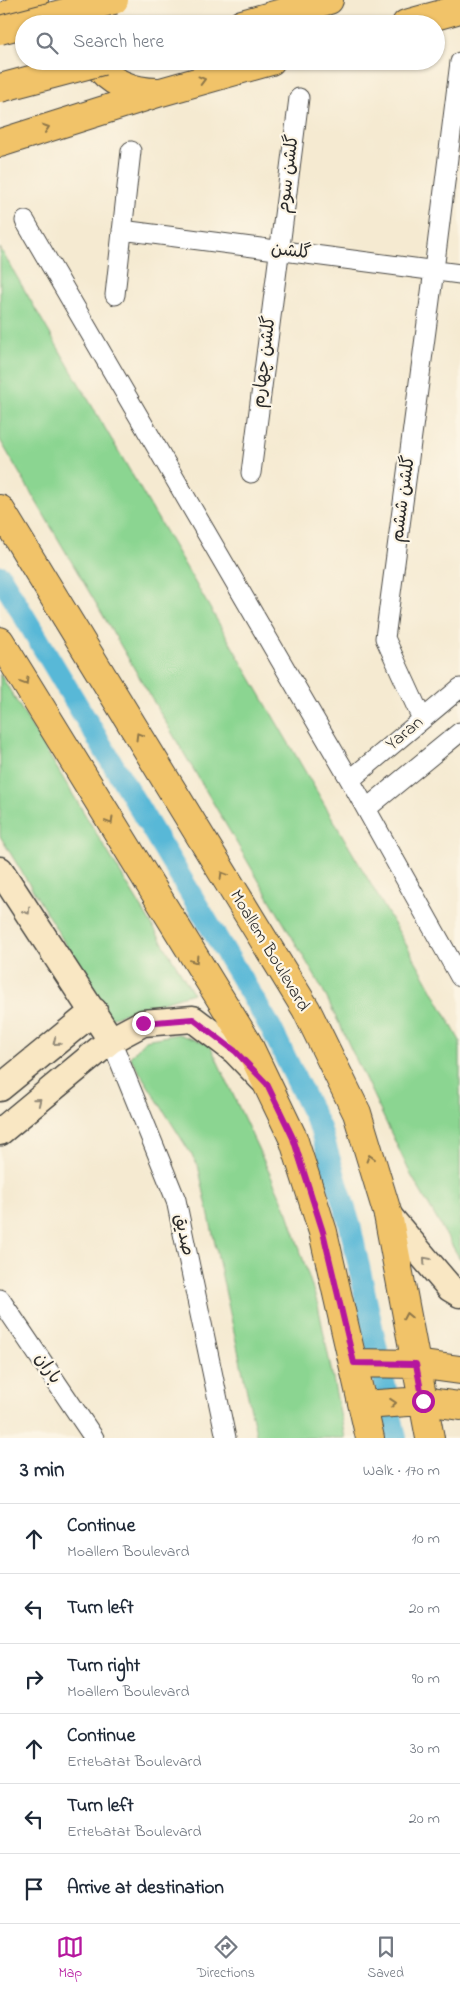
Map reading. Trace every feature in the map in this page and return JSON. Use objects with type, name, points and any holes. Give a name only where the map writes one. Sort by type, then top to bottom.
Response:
[{"type":"main road","points":[[0,19],[34,0]]},
{"type":"main road","points":[[83,15],[87,0]]},
{"type":"main road","points":[[57,15],[114,0]]},
{"type":"main road","points":[[275,15],[329,0]]},
{"type":"main road","points":[[438,15],[460,9]]},
{"type":"main road","points":[[0,30],[15,26]]},
{"type":"main road","points":[[0,88],[68,70]]},
{"type":"main road","points":[[103,70],[110,78],[126,87],[143,92],[161,92]]},
{"type":"main road","points":[[0,143],[161,92],[239,70]]},
{"type":"main road","name":"Moallem Boulevard","points":[[0,509],[306,1009],[357,1113],[388,1215],[430,1438]]},
{"type":"main road","points":[[0,641],[247,1042],[293,1138],[323,1232],[370,1438]]},
{"type":"main road","points":[[354,1363],[416,1364],[460,1370]]},
{"type":"main road","points":[[363,1405],[423,1401],[460,1406]]},
{"type":"street","name":"گلشن ششم","points":[[422,720],[385,638],[460,62]]},
{"type":"street","name":"گلشن سوم","points":[[280,250],[299,98]]},
{"type":"street","points":[[115,294],[131,151]]},
{"type":"street","points":[[26,221],[350,780],[460,977]]},
{"type":"street","name":"گلشن","points":[[122,230],[460,274]]},
{"type":"street","name":"گلشن چهارم","points":[[251,473],[280,250]]},
{"type":"street","name":"Yaran","points":[[350,780],[460,688]]},
{"type":"street","name":"Yaran","points":[[366,809],[460,732]]},
{"type":"street","points":[[0,870],[94,1011],[111,1040]]},
{"type":"street","points":[[0,1088],[94,1011]]},
{"type":"street","points":[[0,1132],[111,1040],[143,1023],[193,1019],[235,1051],[267,1084]]},
{"type":"street","name":"صدیق","points":[[111,1040],[176,1200],[226,1438]]},
{"type":"street","points":[[388,1215],[450,1288],[460,1294]]},
{"type":"street","name":"باران","points":[[0,1299],[94,1438]]},
{"type":"green space","points":[[0,248],[425,977],[460,1041],[460,1259],[411,1175],[323,990],[0,440]]},
{"type":"green space","points":[[0,674],[193,993],[110,1018],[0,836]]},
{"type":"green space","points":[[178,1034],[210,1045],[288,1213],[318,1305],[345,1438],[257,1438],[198,1165],[130,1057],[145,1040]]},
{"type":"waterway","points":[[0,576],[271,1028],[320,1128],[350,1225],[377,1350]]},
{"type":"waterway","points":[[383,1377],[386,1390]]},
{"type":"waterway","points":[[391,1416],[396,1438]]},
{"type":"route","points":[[143,1023],[193,1019],[235,1051],[267,1084],[293,1138],[323,1232],[354,1363],[416,1364],[423,1401]]}]
